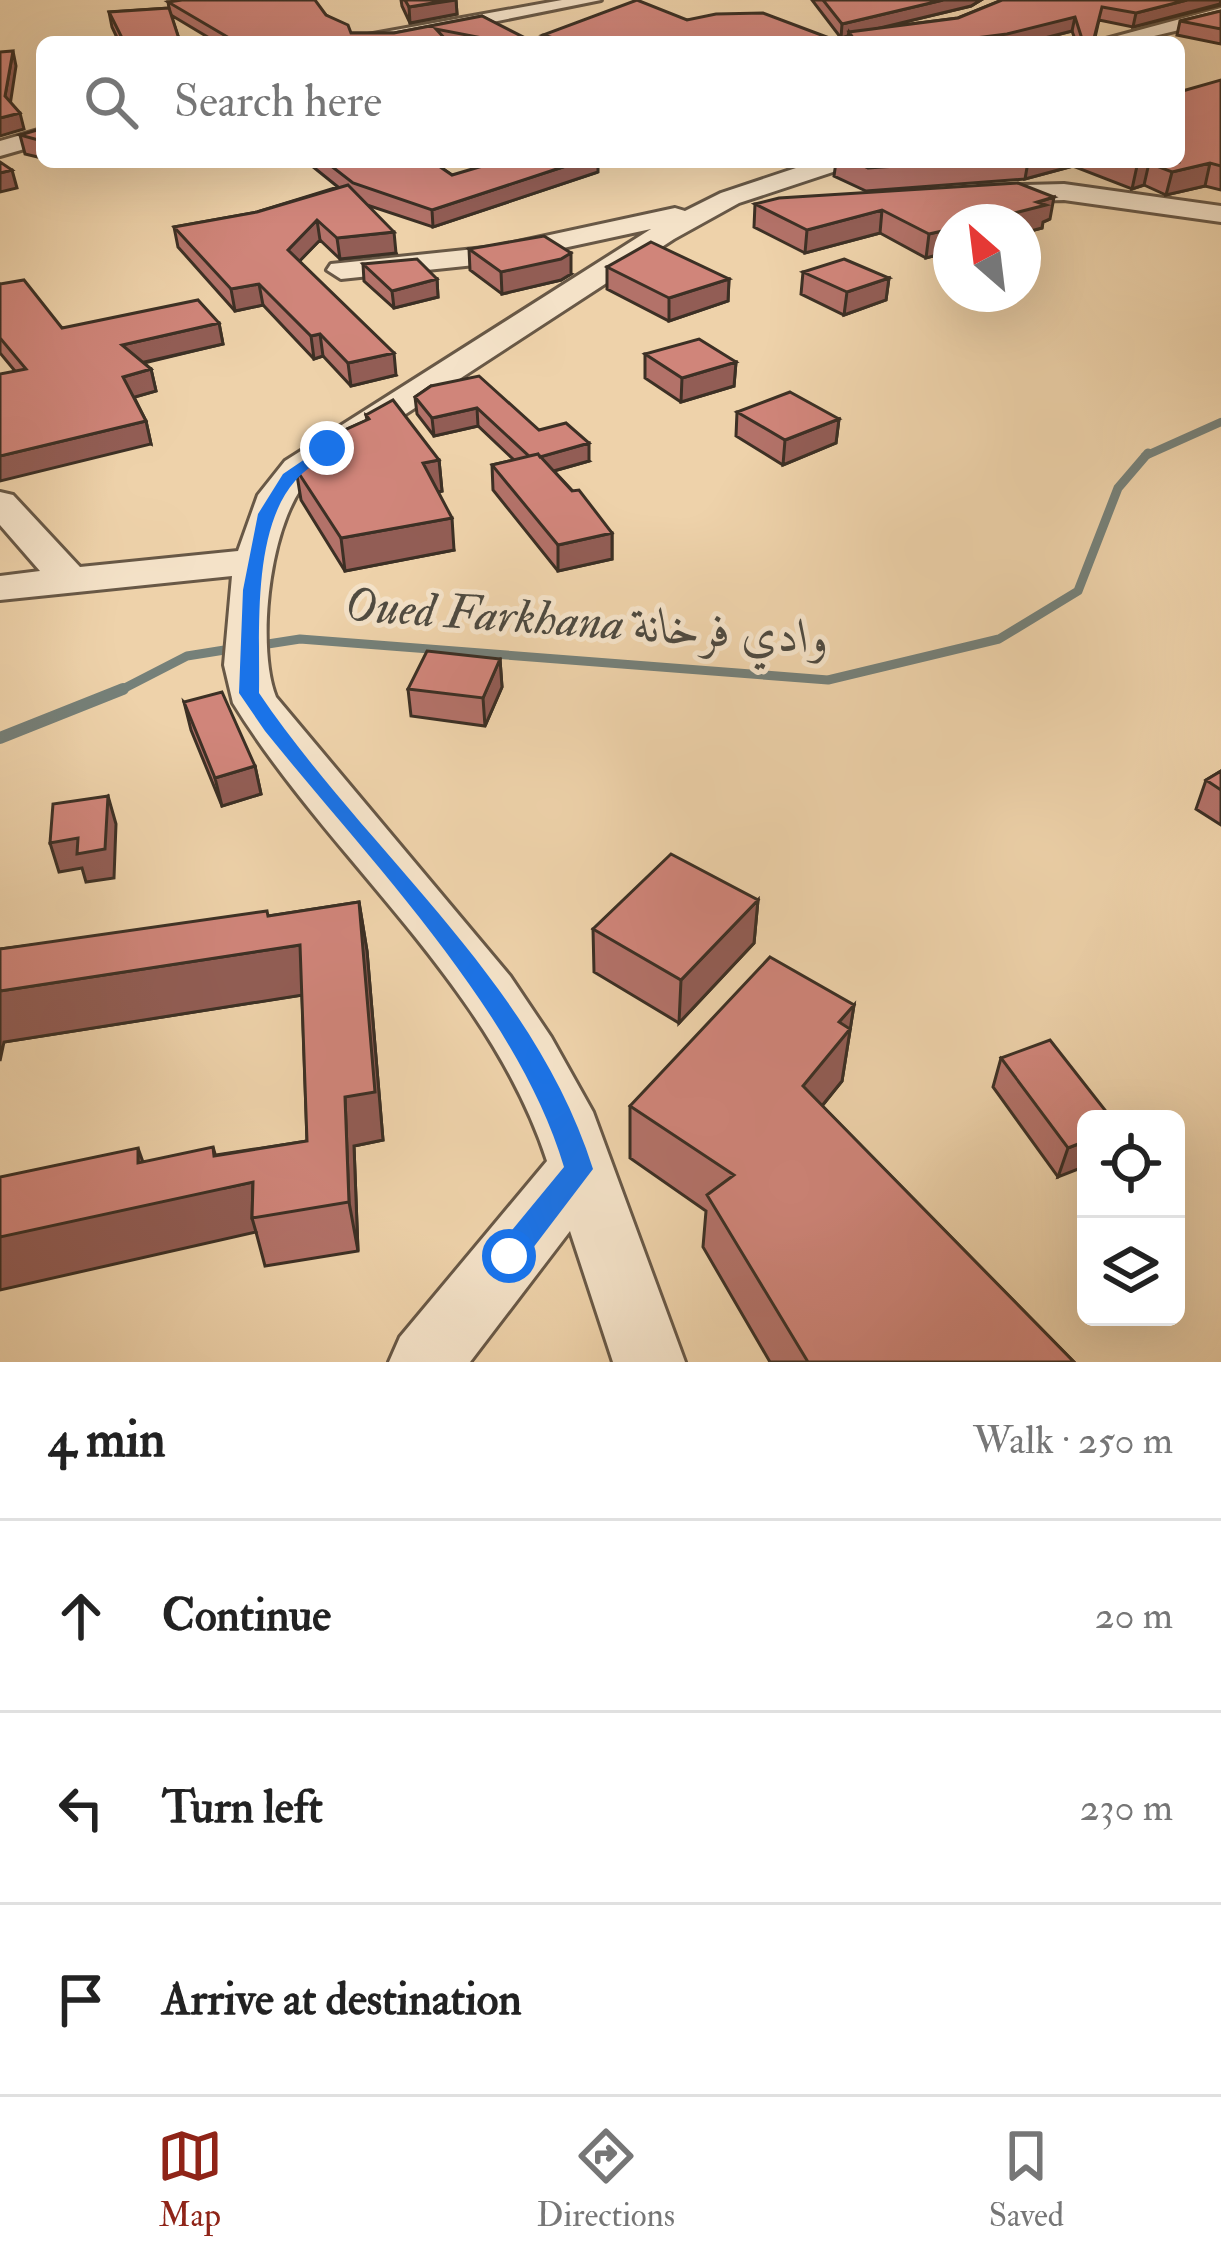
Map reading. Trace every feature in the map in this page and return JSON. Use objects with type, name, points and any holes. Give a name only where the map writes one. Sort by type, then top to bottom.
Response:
[{"type":"street","points":[[395,36],[592,0]]},
{"type":"street","points":[[1130,36],[1221,14]]},
{"type":"street","points":[[0,149],[36,138]]},
{"type":"street","points":[[341,271],[494,255],[715,205],[822,168]]},
{"type":"street","points":[[943,197],[1064,192],[1221,214]]},
{"type":"street","points":[[649,1362],[562,1112],[490,992],[272,727],[249,693],[246,668],[266,514],[289,477],[664,233],[715,205],[782,209],[664,233]]},
{"type":"street","points":[[0,503],[58,563],[64,581]]},
{"type":"street","points":[[0,588],[64,581],[255,575]]},
{"type":"street","points":[[425,1362],[579,1169]]},
{"type":"building","points":[[315,0],[326,15],[348,25],[351,33],[394,33],[482,16],[521,36],[472,36],[436,29],[442,36],[226,36],[168,2]]},
{"type":"building","points":[[405,0],[450,0],[409,7]]},
{"type":"building","points":[[637,0],[687,20],[763,13],[824,36],[546,36]]},
{"type":"building","points":[[823,0],[943,0],[842,24]]},
{"type":"building","points":[[1002,0],[1187,0],[1136,13],[1102,7],[1095,36],[1081,36],[1075,17],[991,36],[852,36],[849,32],[958,18]]},
{"type":"building","points":[[169,8],[178,36],[121,36],[109,12]]},
{"type":"building","points":[[1221,11],[1221,29],[1180,21]]},
{"type":"building","points":[[13,51],[5,96],[20,113],[0,118],[0,52]]},
{"type":"building","points":[[1221,80],[1221,166],[1210,163],[1172,172],[1162,168],[1185,168],[1185,90]]},
{"type":"building","points":[[334,168],[442,168],[452,175],[476,168],[560,168],[432,210],[353,183]]},
{"type":"building","points":[[1018,183],[1054,197],[1037,202],[1046,205],[1041,206],[933,204],[933,233],[929,234],[882,210],[807,230],[755,204],[779,198]]},
{"type":"building","points":[[348,185],[394,232],[337,238],[317,220],[288,250],[394,353],[348,363],[320,334],[311,336],[259,284],[231,289],[174,227],[257,212]]},
{"type":"building","points":[[544,236],[571,253],[501,272],[469,249]]},
{"type":"building","points":[[651,242],[729,279],[669,298],[607,267]]},
{"type":"building","points":[[417,259],[437,279],[392,291],[363,264]]},
{"type":"building","points":[[844,259],[889,278],[847,292],[803,272]]},
{"type":"building","points":[[24,280],[62,328],[198,300],[219,323],[122,345],[151,369],[123,377],[146,421],[0,456],[0,374],[26,369],[0,338],[0,284]]},
{"type":"building","points":[[699,339],[736,362],[682,378],[645,354]]},
{"type":"building","points":[[479,376],[539,430],[566,423],[589,443],[529,456],[477,408],[432,418],[415,397],[431,386]]},
{"type":"building","points":[[790,392],[839,419],[785,440],[737,412]]},
{"type":"building","points":[[393,400],[439,460],[423,463],[452,518],[341,538],[296,469],[350,457],[336,434],[369,419],[366,415]]},
{"type":"building","points":[[538,454],[572,491],[579,490],[612,533],[558,545],[492,465]]},
{"type":"building","points":[[427,651],[500,659],[483,698],[408,689]]},
{"type":"building","points":[[222,692],[255,766],[215,778],[184,702]]},
{"type":"building","points":[[1221,771],[1221,790],[1206,780]]},
{"type":"building","points":[[108,796],[105,849],[77,854],[78,838],[50,843],[53,804]]},
{"type":"building","points":[[671,854],[758,900],[681,980],[593,929]]},
{"type":"building","points":[[359,902],[375,1092],[345,1097],[349,1202],[252,1218],[253,1182],[0,1237],[0,1177],[138,1148],[138,1163],[213,1147],[214,1156],[307,1141],[300,945],[0,991],[0,949]]},
{"type":"building","points":[[770,957],[854,1005],[839,1022],[850,1029],[803,1086],[1074,1362],[808,1362],[707,1195],[734,1175],[630,1106]]},
{"type":"building","points":[[1050,1040],[1105,1110],[1077,1110],[1077,1144],[1068,1148],[1001,1058]]},
{"type":"waterway","name":"Oued Farkhana وادي فرخانة","points":[[1146,456],[1221,422]]},
{"type":"waterway","name":"Oued Farkhana وادي فرخانة","points":[[255,646],[300,639],[828,680],[999,639],[1078,591],[1118,488],[1146,456]]},
{"type":"waterway","name":"Oued Farkhana وادي فرخانة","points":[[122,689],[187,656],[237,648]]},
{"type":"waterway","name":"Oued Farkhana وادي فرخانة","points":[[0,738],[122,689]]},
{"type":"waterway","name":"Oued Farkhana وادي فرخانة","points":[[117,692],[122,689]]},
{"type":"route","points":[[327,448],[289,477],[266,514],[252,590],[246,668],[249,693],[490,992],[562,1112],[579,1169],[509,1256]]}]
